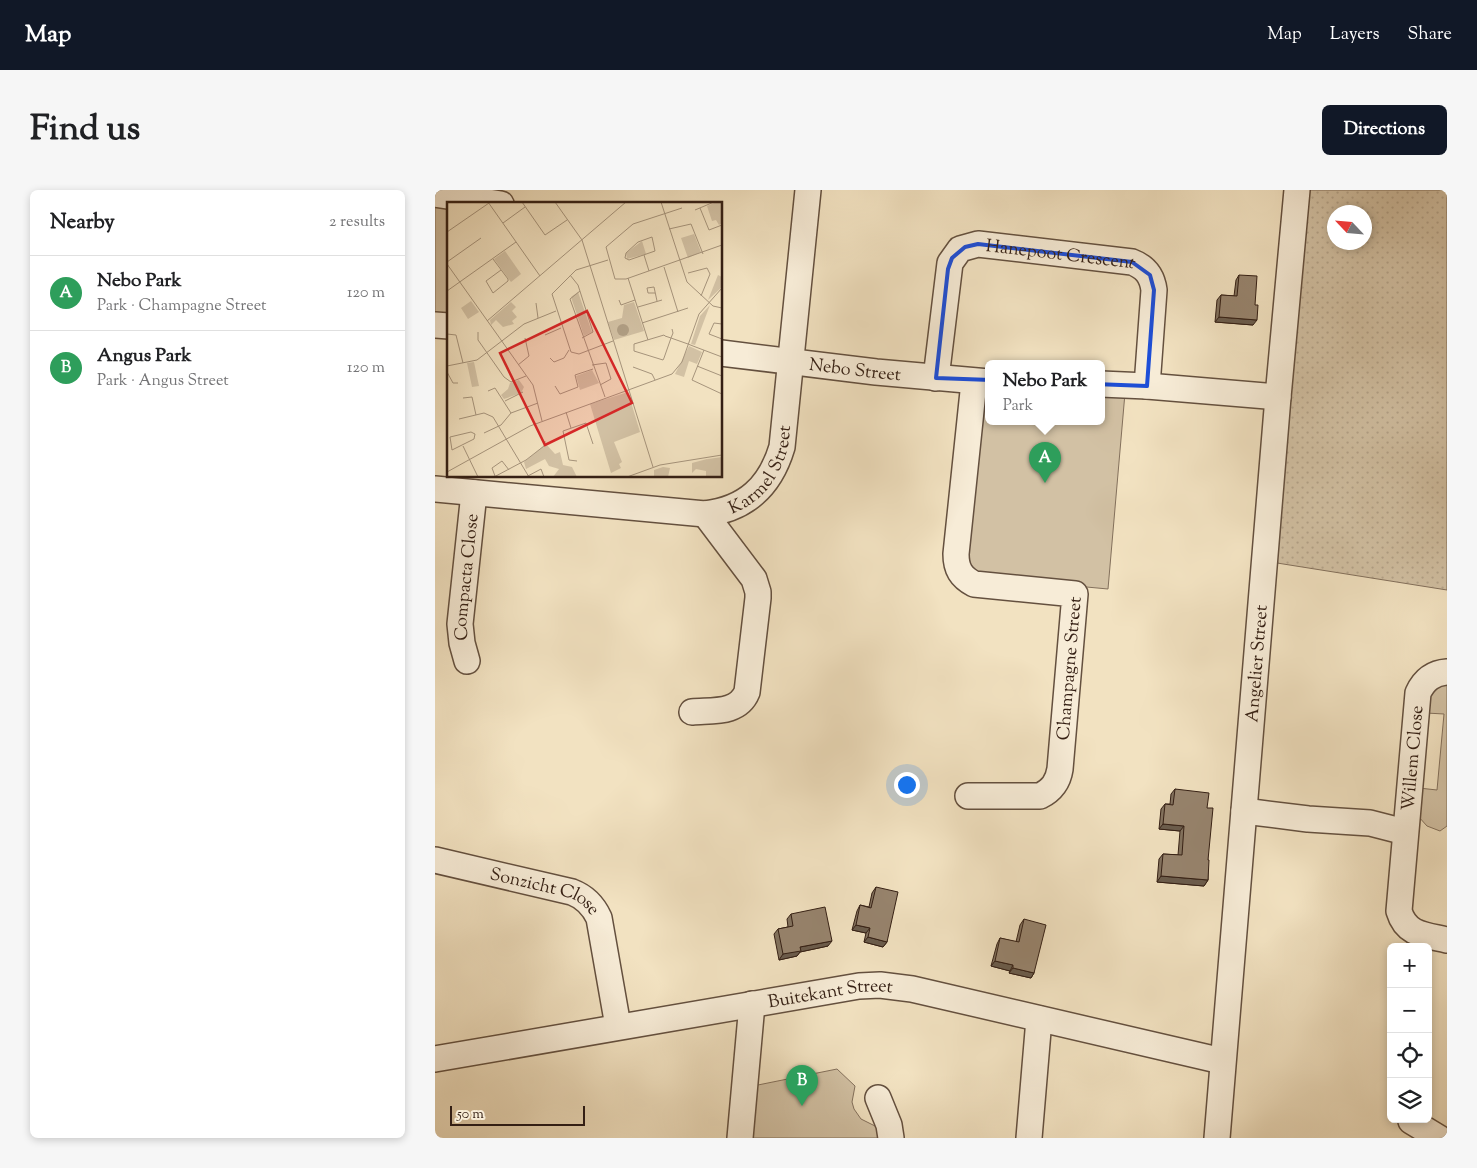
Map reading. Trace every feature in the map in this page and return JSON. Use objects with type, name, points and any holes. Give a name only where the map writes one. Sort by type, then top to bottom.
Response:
[{"type":"street","name":"Karmel Street","points":[[435,489],[705,514],[732,508],[745,502],[756,493],[772,472],[781,447],[808,190]]},
{"type":"street","name":"Angelier Street","points":[[1217,1138],[1278,397],[1297,190]]},
{"type":"street","points":[[435,194],[488,202]]},
{"type":"street","name":"Hanepoot Crescent","points":[[936,378],[950,263],[960,249],[978,244],[1131,262],[1145,269],[1150,275],[1154,290],[1147,386]]},
{"type":"street","name":"Nebo Street","points":[[723,353],[981,382]]},
{"type":"street","name":"Champagne Street","points":[[968,796],[1039,796],[1052,788],[1056,782],[1060,769],[1075,594],[974,584],[961,575],[957,569],[956,554],[981,382]]},
{"type":"street","points":[[1105,384],[1278,397]]},
{"type":"street","name":"Compacta Close","points":[[467,661],[462,643],[460,624],[474,493]]},
{"type":"street","points":[[692,712],[732,708],[744,700],[747,692],[758,598],[754,579],[705,514]]},
{"type":"street","name":"Willem Close","points":[[1447,672],[1433,675],[1427,679],[1418,693],[1399,904],[1401,918],[1414,932],[1447,940]]},
{"type":"street","points":[[1244,811],[1307,819],[1370,823],[1405,832]]},
{"type":"street","name":"Sonzicht Close","points":[[435,860],[572,892],[585,899],[596,910],[599,918],[619,1026]]},
{"type":"street","name":"Buitekant Street","points":[[435,1058],[859,986],[880,985],[911,989],[1222,1061]]},
{"type":"street","points":[[739,1138],[752,1004]]},
{"type":"street","points":[[1029,1138],[1039,1019]]},
{"type":"street","points":[[878,1098],[889,1125],[891,1138]]},
{"type":"street","points":[[1414,1123],[1439,1138]]},
{"type":"highlighted area","points":[[978,244],[1132,262],[1150,275],[1154,290],[1147,386],[936,378],[948,269],[952,258],[965,247]]},
{"type":"shaded area","points":[[1310,190],[1447,190],[1447,590],[1277,563],[1307,195]]},
{"type":"shaded area","points":[[435,201],[447,204],[447,320],[435,318]]},
{"type":"shaded area","points":[[1105,393],[1125,393],[1108,589],[979,577],[964,559],[982,400],[985,397],[985,425],[1105,425]]},
{"type":"shaded area","points":[[1447,680],[1447,826],[1440,831],[1427,826],[1418,816],[1419,788],[1437,790],[1444,714],[1426,713],[1425,696]]},
{"type":"shaded area","points":[[837,1069],[855,1086],[852,1102],[854,1109],[861,1119],[877,1127],[884,1138],[748,1138],[753,1086]]},
{"type":"building","points":[[1239,275],[1257,276],[1255,305],[1258,305],[1257,320],[1219,317],[1221,295],[1237,296]]},
{"type":"building","points":[[1175,789],[1209,793],[1207,808],[1213,808],[1208,880],[1161,876],[1163,854],[1182,855],[1184,826],[1163,824],[1165,804],[1173,805]]},
{"type":"building","points":[[876,887],[898,892],[887,942],[868,937],[870,928],[856,925],[860,905],[871,908]]},
{"type":"building","points":[[825,907],[832,941],[800,947],[801,951],[783,954],[778,929],[793,926],[791,914]]},
{"type":"building","points":[[1024,919],[1046,925],[1034,973],[995,961],[1000,938],[1019,942]]},
{"type":"place","name":"Nebo Park","points":[[1045,483]]},
{"type":"place","name":"Angus Park","points":[[802,1106]]}]
